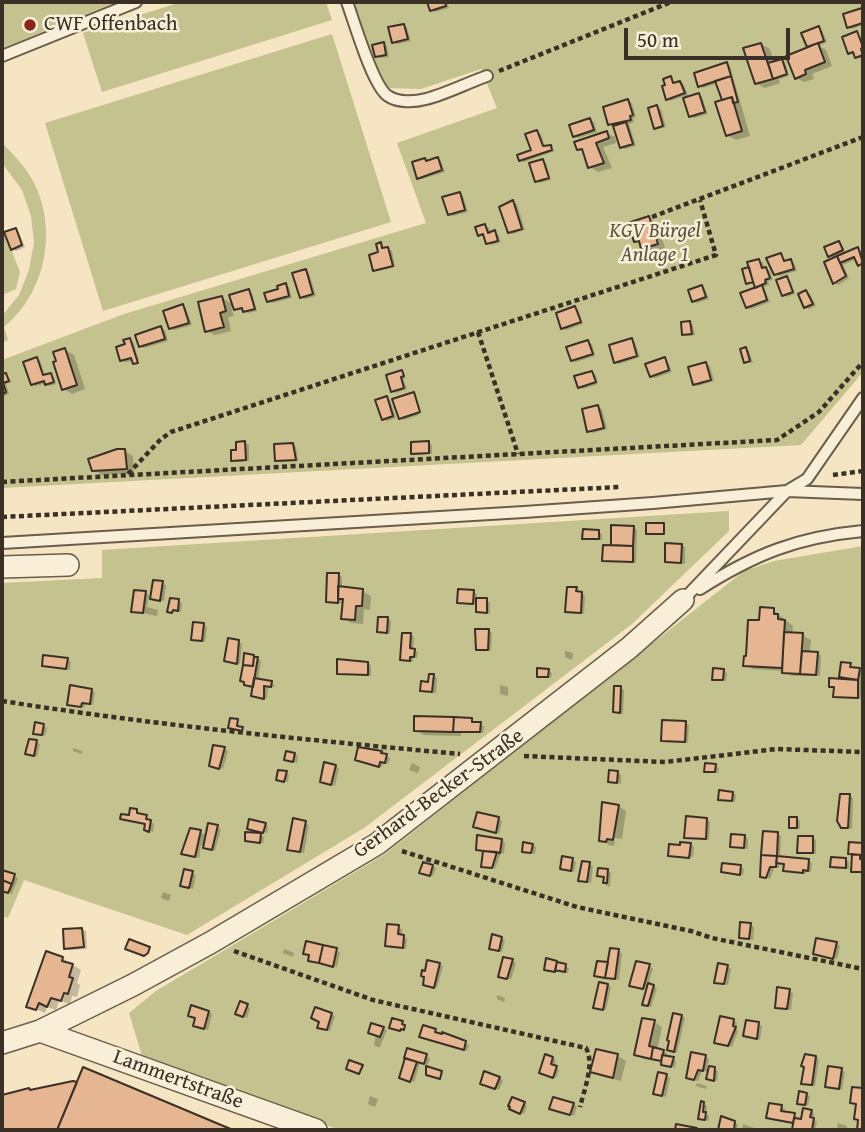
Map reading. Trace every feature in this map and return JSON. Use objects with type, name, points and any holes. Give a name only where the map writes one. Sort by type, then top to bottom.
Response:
[{"type":"street","points":[[2,567],[68,565]]},
{"type":"street","name":"Gerhard-Becker-Straße","points":[[2,1043],[40,1031],[86,1010],[210,943],[377,844],[629,648],[683,600]]},
{"type":"street","name":"Lammertstraße","points":[[40,1031],[316,1130]]},
{"type":"lane","points":[[2,56],[136,2]]},
{"type":"lane","points":[[346,2],[374,77],[389,98],[424,100],[487,76]]},
{"type":"lane","points":[[787,491],[807,478],[863,398]]},
{"type":"lane","points":[[2,543],[498,514],[787,491],[863,494]]},
{"type":"lane","name":"Gerhard-Becker-Straße","points":[[683,600],[787,491]]},
{"type":"lane","points":[[683,600],[732,569],[766,552],[826,536],[863,531]]},
{"type":"path","points":[[487,76],[671,2]]},
{"type":"path","points":[[652,217],[863,137]]},
{"type":"path","points":[[128,474],[171,432],[716,255],[700,200]]},
{"type":"path","points":[[478,332],[518,454]]},
{"type":"path","points":[[2,482],[777,440],[819,412],[863,362]]},
{"type":"path","points":[[2,517],[627,486]]},
{"type":"path","points":[[2,701],[292,739],[490,757],[665,762],[777,749],[863,752]]},
{"type":"path","points":[[377,844],[577,907],[863,969]]},
{"type":"path","points":[[210,943],[373,1000],[586,1048],[590,1063],[580,1108]]},
{"type":"green space","name":"CWF Offenbach","points":[[2,2],[116,2],[2,48]]},
{"type":"green space","points":[[181,2],[326,2],[332,20],[102,92],[83,33]]},
{"type":"green space","name":"KGV Bürgel Anlage 1","points":[[352,2],[863,2],[863,372],[801,445],[2,488],[2,360],[124,314],[426,223],[397,143],[497,108],[481,69],[421,89],[385,88]]},
{"type":"green space","points":[[332,34],[391,222],[103,311],[45,123]]},
{"type":"green space","points":[[2,143],[27,171],[37,190],[44,211],[46,232],[45,254],[40,274],[19,312],[4,327],[8,340],[2,343],[2,316],[19,295],[29,270],[34,243],[31,216],[22,190],[2,163]]},
{"type":"green space","points":[[2,226],[20,272],[16,289],[2,295]]},
{"type":"green space","points":[[729,511],[729,531],[632,624],[364,828],[187,935],[24,880],[8,918],[2,916],[2,583],[102,578],[102,550]]},
{"type":"green space","points":[[863,546],[863,1130],[339,1130],[142,1056],[129,1013],[156,991],[385,854],[744,571],[774,561]]},
{"type":"building","points":[[427,2],[445,2],[446,6],[430,11]]},
{"type":"building","points":[[862,8],[863,23],[847,28],[843,14]]},
{"type":"building","points":[[404,24],[408,39],[392,43],[388,27]]},
{"type":"building","points":[[819,26],[824,41],[807,47],[801,33]]},
{"type":"building","points":[[857,31],[863,55],[855,58],[853,52],[848,54],[842,37]]},
{"type":"building","points":[[384,42],[386,55],[375,57],[372,45]]},
{"type":"building","points":[[761,43],[773,79],[755,84],[743,48]]},
{"type":"building","points":[[818,43],[825,62],[805,70],[806,74],[795,79],[786,56]]},
{"type":"building","points":[[782,59],[787,74],[773,79],[768,63]]},
{"type":"building","points":[[727,62],[731,76],[698,87],[694,73]]},
{"type":"building","points":[[671,76],[673,83],[680,81],[685,93],[666,100],[663,79]]},
{"type":"building","points":[[731,76],[738,102],[733,103],[732,97],[722,100],[715,81]]},
{"type":"building","points":[[699,93],[705,112],[689,117],[683,98]]},
{"type":"building","points":[[732,97],[742,131],[726,136],[715,102]]},
{"type":"building","points":[[628,99],[633,115],[630,116],[631,120],[608,125],[603,107]]},
{"type":"building","points":[[657,105],[663,126],[654,129],[648,108]]},
{"type":"building","points":[[590,118],[594,130],[573,137],[569,125]]},
{"type":"building","points":[[626,122],[633,144],[620,148],[613,126]]},
{"type":"building","points":[[537,130],[543,146],[551,145],[552,150],[519,161],[517,155],[531,150],[525,134]]},
{"type":"building","points":[[607,131],[609,138],[596,143],[604,163],[588,168],[582,149],[577,150],[574,142]]},
{"type":"building","points":[[438,157],[442,170],[417,179],[412,162]]},
{"type":"building","points":[[543,159],[549,178],[535,182],[529,163]]},
{"type":"building","points":[[460,192],[465,210],[448,215],[442,197]]},
{"type":"building","points":[[513,200],[522,229],[508,233],[499,207]]},
{"type":"building","points":[[649,216],[658,244],[641,249],[639,241],[634,242],[628,223]]},
{"type":"building","points":[[485,224],[488,233],[495,230],[498,241],[486,244],[483,234],[478,236],[475,227]]},
{"type":"building","points":[[16,228],[22,245],[11,250],[4,232]]},
{"type":"building","points":[[839,241],[843,250],[828,257],[824,247]]},
{"type":"building","points":[[381,242],[382,248],[388,247],[393,266],[373,271],[369,255],[378,252],[376,244]]},
{"type":"building","points":[[858,247],[863,263],[858,266],[854,257],[840,263],[837,256]]},
{"type":"building","points":[[781,253],[784,261],[791,259],[794,269],[774,275],[766,258]]},
{"type":"building","points":[[837,256],[846,276],[833,284],[824,262]]},
{"type":"building","points":[[759,259],[770,278],[755,288],[747,262]]},
{"type":"building","points":[[749,267],[753,282],[746,284],[742,269]]},
{"type":"building","points":[[306,269],[313,294],[300,298],[292,273]]},
{"type":"building","points":[[787,276],[793,292],[782,296],[776,280]]},
{"type":"building","points":[[286,283],[289,296],[267,302],[264,293],[278,289],[277,286]]},
{"type":"building","points":[[702,285],[706,297],[692,302],[688,290]]},
{"type":"building","points":[[762,285],[767,300],[746,308],[740,293]]},
{"type":"building","points":[[249,289],[255,309],[243,312],[242,308],[234,310],[229,295]]},
{"type":"building","points":[[806,290],[813,304],[804,308],[798,294]]},
{"type":"building","points":[[222,296],[226,311],[220,313],[224,327],[205,332],[198,302]]},
{"type":"building","points":[[183,304],[189,323],[169,329],[163,311]]},
{"type":"building","points":[[575,306],[581,322],[561,329],[556,313]]},
{"type":"building","points":[[690,321],[692,334],[682,335],[681,322]]},
{"type":"building","points":[[161,326],[165,339],[139,347],[135,335]]},
{"type":"building","points":[[130,338],[138,363],[133,364],[131,358],[120,361],[116,347],[125,344],[123,340]]},
{"type":"building","points":[[632,338],[637,356],[614,363],[609,345]]},
{"type":"building","points":[[588,340],[593,354],[571,361],[566,347]]},
{"type":"building","points":[[746,347],[750,361],[744,363],[740,349]]},
{"type":"building","points":[[65,348],[77,385],[62,390],[53,362],[56,361],[53,352]]},
{"type":"building","points":[[37,357],[43,375],[51,373],[54,382],[45,385],[44,381],[31,385],[23,362]]},
{"type":"building","points":[[665,357],[669,370],[650,377],[645,364]]},
{"type":"building","points":[[706,362],[711,380],[693,385],[688,367]]},
{"type":"building","points":[[402,370],[404,388],[391,392],[386,375]]},
{"type":"building","points":[[592,371],[596,382],[578,388],[574,376]]},
{"type":"building","points":[[6,373],[9,381],[3,383],[6,392],[2,394],[2,374]]},
{"type":"building","points":[[414,392],[420,412],[399,419],[392,399]]},
{"type":"building","points":[[387,396],[393,416],[382,420],[375,400]]},
{"type":"building","points":[[598,405],[604,428],[587,432],[582,409]]},
{"type":"building","points":[[245,441],[246,460],[231,461],[231,450],[236,450],[236,442]]},
{"type":"building","points":[[429,441],[429,453],[411,454],[411,442]]},
{"type":"building","points":[[293,443],[296,460],[275,461],[274,444]]},
{"type":"building","points":[[125,449],[127,469],[92,471],[88,459]]},
{"type":"building","points":[[646,523],[664,523],[664,534],[646,534]]},
{"type":"building","points":[[611,525],[634,526],[633,546],[611,545]]},
{"type":"building","points":[[583,529],[599,530],[599,539],[582,539]]},
{"type":"building","points":[[665,543],[682,544],[681,563],[665,562]]},
{"type":"building","points":[[603,545],[633,546],[633,562],[602,561]]},
{"type":"building","points":[[327,573],[339,573],[338,603],[326,602]]},
{"type":"building","points":[[153,580],[163,581],[160,601],[150,599]]},
{"type":"building","points":[[338,586],[363,589],[362,606],[356,606],[355,620],[341,619],[343,599],[338,599]]},
{"type":"building","points":[[567,587],[577,587],[576,591],[582,592],[581,613],[565,612]]},
{"type":"building","points":[[458,589],[474,590],[473,604],[457,603]]},
{"type":"building","points":[[134,590],[146,591],[143,613],[131,612]]},
{"type":"building","points":[[170,598],[179,599],[178,611],[167,612]]},
{"type":"building","points":[[476,598],[487,598],[487,613],[476,612]]},
{"type":"building","points":[[760,607],[774,608],[778,619],[785,620],[782,668],[743,666],[748,620],[759,620]]},
{"type":"building","points":[[378,617],[388,617],[387,633],[377,632]]},
{"type":"building","points":[[193,622],[204,623],[202,641],[191,640]]},
{"type":"building","points":[[475,629],[489,629],[488,650],[476,650]]},
{"type":"building","points":[[784,632],[803,633],[800,674],[782,673]]},
{"type":"building","points":[[402,633],[411,633],[410,648],[415,649],[414,657],[410,657],[410,661],[400,660]]},
{"type":"building","points":[[228,638],[239,640],[237,664],[224,661]]},
{"type":"building","points":[[802,651],[818,652],[816,675],[800,674]]},
{"type":"building","points":[[244,653],[254,655],[253,666],[243,665]]},
{"type":"building","points":[[43,655],[68,658],[66,669],[42,666]]},
{"type":"building","points":[[254,657],[258,657],[253,687],[240,681],[243,665],[253,666]]},
{"type":"building","points":[[337,659],[368,662],[368,675],[337,674]]},
{"type":"building","points":[[841,662],[860,668],[858,680],[839,677]]},
{"type":"building","points":[[537,668],[549,669],[548,677],[537,677]]},
{"type":"building","points":[[713,668],[724,669],[723,680],[712,680]]},
{"type":"building","points":[[429,674],[434,674],[432,692],[420,691],[421,681],[428,682]]},
{"type":"building","points":[[254,678],[272,681],[271,687],[264,686],[264,699],[251,696]]},
{"type":"building","points":[[829,678],[858,680],[858,698],[833,697],[834,687],[829,687]]},
{"type":"building","points":[[70,685],[92,689],[90,704],[82,703],[81,707],[67,705]]},
{"type":"building","points":[[614,686],[621,686],[620,713],[613,712]]},
{"type":"building","points":[[414,716],[454,717],[453,732],[414,731]]},
{"type":"building","points":[[454,717],[472,718],[472,722],[481,722],[480,732],[453,732]]},
{"type":"building","points":[[230,718],[238,719],[237,726],[243,727],[242,731],[228,728]]},
{"type":"building","points":[[662,720],[686,721],[685,742],[661,741]]},
{"type":"building","points":[[35,722],[44,724],[42,735],[33,734]]},
{"type":"building","points":[[29,739],[37,740],[34,756],[25,754]]},
{"type":"building","points":[[213,745],[225,747],[219,769],[209,766]]},
{"type":"building","points":[[358,747],[382,751],[381,753],[387,754],[385,763],[380,762],[379,767],[355,760]]},
{"type":"building","points":[[286,751],[295,753],[293,762],[284,760]]},
{"type":"building","points":[[324,762],[336,765],[331,785],[320,782]]},
{"type":"building","points":[[705,763],[716,764],[715,772],[704,772]]},
{"type":"building","points":[[278,770],[287,771],[284,782],[276,780]]},
{"type":"building","points":[[609,770],[618,771],[617,783],[608,782]]},
{"type":"building","points":[[719,790],[733,792],[732,801],[718,800]]},
{"type":"building","points":[[840,794],[850,794],[848,828],[841,828],[837,821]]},
{"type":"building","points":[[602,802],[619,805],[613,840],[607,839],[606,842],[599,841]]},
{"type":"building","points":[[130,808],[137,809],[137,813],[147,815],[146,819],[151,820],[149,832],[144,830],[145,824],[120,819],[121,814],[129,815]]},
{"type":"building","points":[[477,812],[499,817],[496,833],[473,827]]},
{"type":"building","points":[[686,816],[707,818],[706,839],[684,838]]},
{"type":"building","points":[[789,817],[797,817],[797,828],[789,828]]},
{"type":"building","points":[[293,818],[306,821],[300,852],[287,850]]},
{"type":"building","points":[[249,819],[266,823],[263,833],[247,829]]},
{"type":"building","points":[[208,823],[218,825],[212,850],[203,848]]},
{"type":"building","points":[[190,828],[201,830],[195,857],[181,854]]},
{"type":"building","points":[[763,831],[778,832],[777,856],[761,855]]},
{"type":"building","points":[[245,832],[261,833],[260,843],[245,841]]},
{"type":"building","points":[[731,834],[745,835],[744,848],[730,847]]},
{"type":"building","points":[[477,835],[502,839],[500,853],[476,850]]},
{"type":"building","points":[[798,836],[813,836],[813,853],[797,853]]},
{"type":"building","points":[[523,842],[533,844],[531,853],[522,852]]},
{"type":"building","points":[[680,842],[691,843],[689,858],[668,856],[669,844],[680,845]]},
{"type":"building","points":[[849,842],[863,843],[863,855],[848,854]]},
{"type":"building","points":[[483,851],[497,852],[492,868],[481,867]]},
{"type":"building","points":[[852,854],[860,855],[860,859],[863,859],[863,872],[851,872]]},
{"type":"building","points":[[761,855],[777,856],[776,867],[770,867],[766,878],[760,877]]},
{"type":"building","points":[[562,856],[573,858],[571,871],[560,869]]},
{"type":"building","points":[[777,856],[809,859],[808,871],[783,871],[784,864],[776,863]]},
{"type":"building","points":[[831,857],[846,858],[846,868],[830,867]]},
{"type":"building","points":[[582,861],[590,862],[587,882],[578,881]]},
{"type":"building","points":[[423,862],[433,865],[430,876],[419,873]]},
{"type":"building","points":[[722,863],[741,865],[740,875],[721,872]]},
{"type":"building","points":[[598,868],[608,869],[607,883],[603,883],[604,877],[597,876]]},
{"type":"building","points":[[184,869],[193,871],[189,888],[180,886]]},
{"type":"building","points":[[2,870],[15,874],[12,884],[2,880]]},
{"type":"building","points":[[2,880],[12,884],[8,893],[2,891]]},
{"type":"building","points":[[740,922],[751,923],[749,939],[739,938]]},
{"type":"building","points":[[387,924],[399,925],[398,934],[404,935],[403,948],[385,946]]},
{"type":"building","points":[[82,928],[84,947],[64,949],[63,929]]},
{"type":"building","points":[[492,934],[502,937],[499,951],[489,949]]},
{"type":"building","points":[[816,938],[837,942],[833,959],[813,954]]},
{"type":"building","points":[[129,939],[150,947],[148,953],[144,956],[125,949]]},
{"type":"building","points":[[306,941],[323,945],[319,963],[308,961],[309,955],[303,954]]},
{"type":"building","points":[[323,945],[337,948],[333,967],[319,963]]},
{"type":"building","points":[[610,948],[619,949],[615,979],[605,978]]},
{"type":"building","points":[[46,951],[73,964],[69,977],[73,978],[68,994],[64,993],[61,1001],[51,998],[47,1007],[39,1003],[36,1010],[26,1007]]},
{"type":"building","points":[[503,957],[513,959],[507,979],[498,977]]},
{"type":"building","points":[[546,958],[557,961],[555,972],[544,970]]},
{"type":"building","points":[[427,960],[440,963],[434,988],[423,985],[424,977],[421,976]]},
{"type":"building","points":[[597,961],[608,962],[605,978],[594,976]]},
{"type":"building","points":[[636,961],[650,964],[643,989],[629,986]]},
{"type":"building","points":[[557,962],[566,964],[565,972],[555,970]]},
{"type":"building","points":[[718,963],[728,965],[724,984],[714,983]]},
{"type":"building","points":[[599,982],[608,984],[603,1010],[593,1008]]},
{"type":"building","points":[[648,983],[654,985],[648,1006],[642,1005]]},
{"type":"building","points":[[777,987],[790,989],[787,1009],[775,1008]]},
{"type":"building","points":[[240,1001],[248,1004],[243,1017],[235,1014]]},
{"type":"building","points":[[191,1005],[209,1011],[204,1029],[193,1026],[195,1018],[188,1016]]},
{"type":"building","points":[[315,1007],[332,1013],[327,1030],[317,1028],[319,1022],[311,1018]]},
{"type":"building","points":[[673,1013],[682,1015],[674,1052],[667,1050]]},
{"type":"building","points":[[720,1016],[734,1019],[733,1026],[736,1027],[728,1046],[714,1043]]},
{"type":"building","points":[[392,1018],[403,1021],[404,1030],[389,1028]]},
{"type":"building","points":[[642,1018],[655,1020],[649,1046],[653,1047],[651,1059],[634,1055]]},
{"type":"building","points":[[746,1020],[759,1022],[757,1039],[743,1036]]},
{"type":"building","points":[[371,1023],[384,1027],[380,1037],[368,1033]]},
{"type":"building","points":[[423,1025],[436,1029],[435,1032],[466,1041],[464,1050],[419,1037]]},
{"type":"building","points":[[653,1047],[664,1050],[661,1061],[651,1059]]},
{"type":"building","points":[[407,1048],[427,1054],[424,1064],[404,1058]]},
{"type":"building","points":[[596,1049],[618,1054],[613,1078],[590,1072]]},
{"type":"building","points":[[691,1052],[706,1055],[703,1071],[698,1070],[694,1080],[686,1078]]},
{"type":"building","points":[[545,1054],[553,1057],[551,1064],[557,1066],[553,1078],[539,1073]]},
{"type":"building","points":[[805,1054],[816,1056],[812,1085],[801,1084],[804,1067],[801,1066]]},
{"type":"building","points":[[662,1055],[674,1057],[671,1067],[661,1065]]},
{"type":"building","points":[[405,1058],[417,1062],[410,1082],[399,1078]]},
{"type":"building","points":[[349,1060],[363,1065],[359,1074],[346,1069]]},
{"type":"building","points":[[426,1066],[442,1071],[440,1079],[426,1075]]},
{"type":"building","points":[[709,1066],[715,1067],[714,1081],[706,1079]]},
{"type":"building","points":[[828,1066],[842,1068],[839,1089],[825,1087]]},
{"type":"building","points":[[83,1067],[233,1130],[57,1130]]},
{"type":"building","points":[[484,1071],[500,1077],[495,1089],[480,1084]]},
{"type":"building","points":[[658,1072],[667,1074],[662,1096],[653,1094]]},
{"type":"building","points":[[77,1082],[57,1130],[2,1130],[2,1095]]},
{"type":"building","points":[[852,1087],[863,1088],[863,1130],[857,1130],[858,1120],[854,1119],[856,1104],[850,1103]]},
{"type":"building","points":[[799,1091],[807,1093],[805,1105],[797,1104]]},
{"type":"building","points":[[512,1097],[525,1102],[520,1114],[509,1109]]},
{"type":"building","points":[[553,1097],[574,1103],[570,1115],[549,1109]]},
{"type":"building","points":[[701,1101],[704,1102],[705,1120],[698,1119]]},
{"type":"building","points":[[769,1103],[782,1105],[781,1111],[795,1113],[793,1123],[766,1118]]},
{"type":"building","points":[[803,1108],[812,1110],[812,1130],[792,1130],[794,1118],[801,1119]]},
{"type":"building","points":[[721,1116],[735,1121],[734,1130],[718,1130]]},
{"type":"building","points":[[676,1124],[697,1128],[675,1130]]},
{"type":"place","name":"CWF Offenbach","points":[[30,25]]}]
